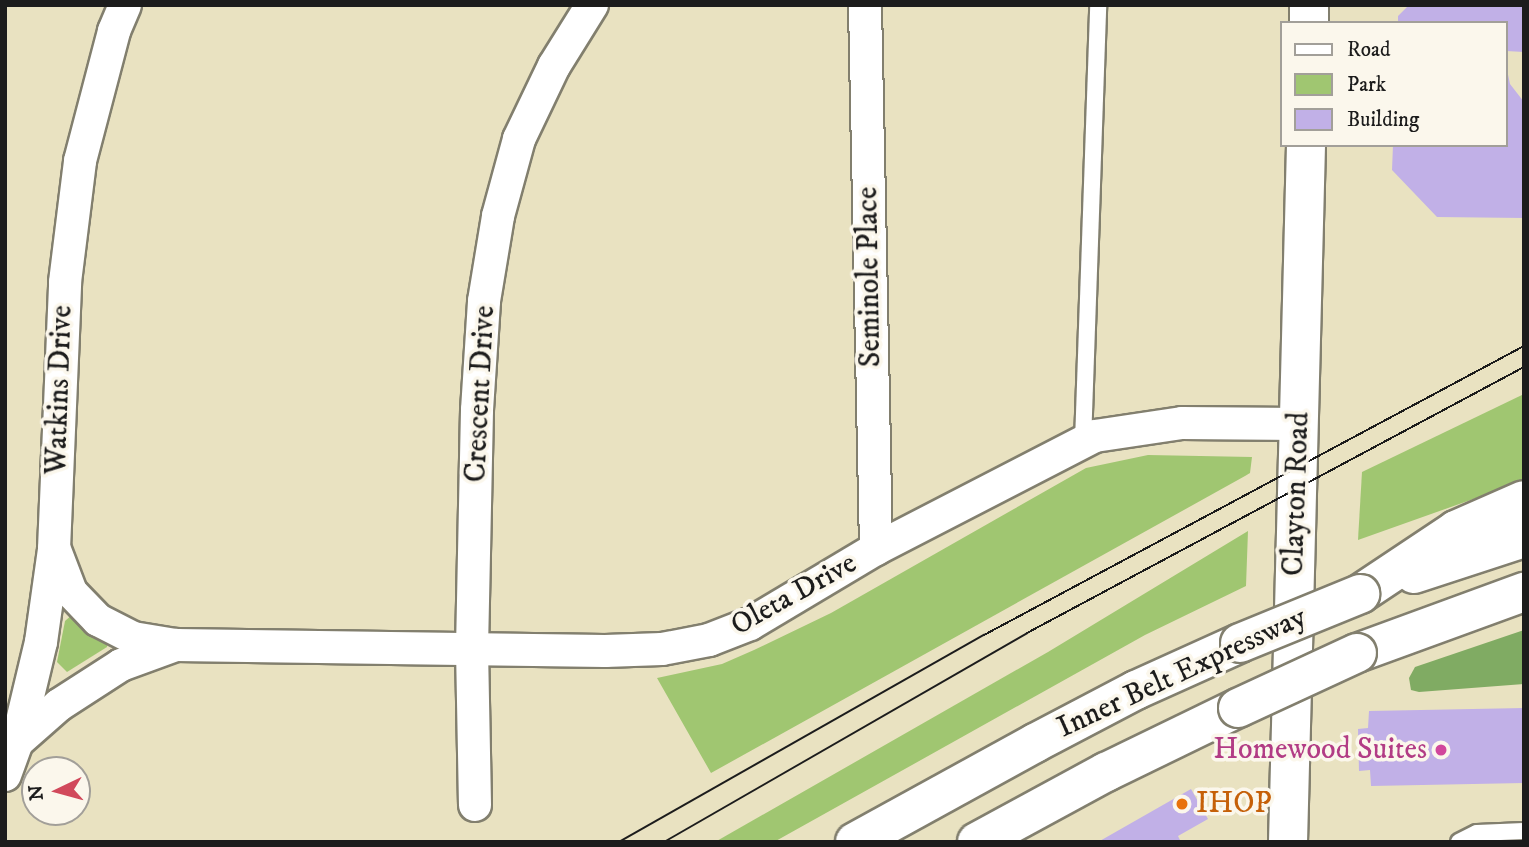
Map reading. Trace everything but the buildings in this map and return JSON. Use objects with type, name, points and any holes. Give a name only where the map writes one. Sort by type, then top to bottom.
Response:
[{"type":"main road","name":"Clayton Road","points":[[1288,842],[1306,147]]},
{"type":"main road","points":[[1360,594],[1457,530],[1524,500]]},
{"type":"main road","name":"Inner Belt Expressway","points":[[855,842],[1057,731],[1240,643],[1360,594],[1524,537]]},
{"type":"main road","name":"Inner Belt Expressway","points":[[977,842],[1106,772],[1357,653],[1524,592]]},
{"type":"street","name":"Watkins Drive","points":[[5,775],[17,742],[41,642],[54,549],[66,269],[80,162],[114,31],[125,5]]},
{"type":"street","name":"Crescent Drive","points":[[475,805],[472,649],[477,410],[484,301],[498,216],[519,139],[554,66],[592,5]]},
{"type":"street","name":"Seminole Place","points":[[864,5],[876,549]]},
{"type":"street","name":"Oleta Drive","points":[[54,549],[71,592],[98,620],[133,638],[176,645],[606,652],[662,649],[709,640],[750,624],[876,549],[1095,436],[1133,428],[1182,423],[1299,424]]},
{"type":"street","name":"Oleta Drive","points":[[17,742],[59,705],[121,664],[176,645]]},
{"type":"lane","points":[[1083,442],[1098,5]]},
{"type":"lane","points":[[1459,842],[1478,833],[1524,831]]},
{"type":"green space","points":[[1524,394],[1524,481],[1358,540],[1362,472]]},
{"type":"green space","points":[[1148,455],[1252,457],[1250,473],[1245,476],[711,773],[657,678],[722,664],[754,650],[831,613],[1086,468]]},
{"type":"green space","points":[[1248,531],[1246,586],[1145,635],[774,842],[715,842],[1048,652]]},
{"type":"green space","points":[[73,614],[108,642],[107,647],[67,672],[57,662],[65,621]]},
{"type":"green space","points":[[1524,630],[1524,684],[1419,692],[1411,690],[1409,678],[1415,667]]},
{"type":"tram line","points":[[619,842],[984,635],[1524,346]]},
{"type":"tram line","points":[[664,842],[1027,633],[1524,367]]},
{"type":"place","name":"Homewood Suites","points":[[1441,750]]},
{"type":"place","name":"IHOP","points":[[1182,804]]}]
